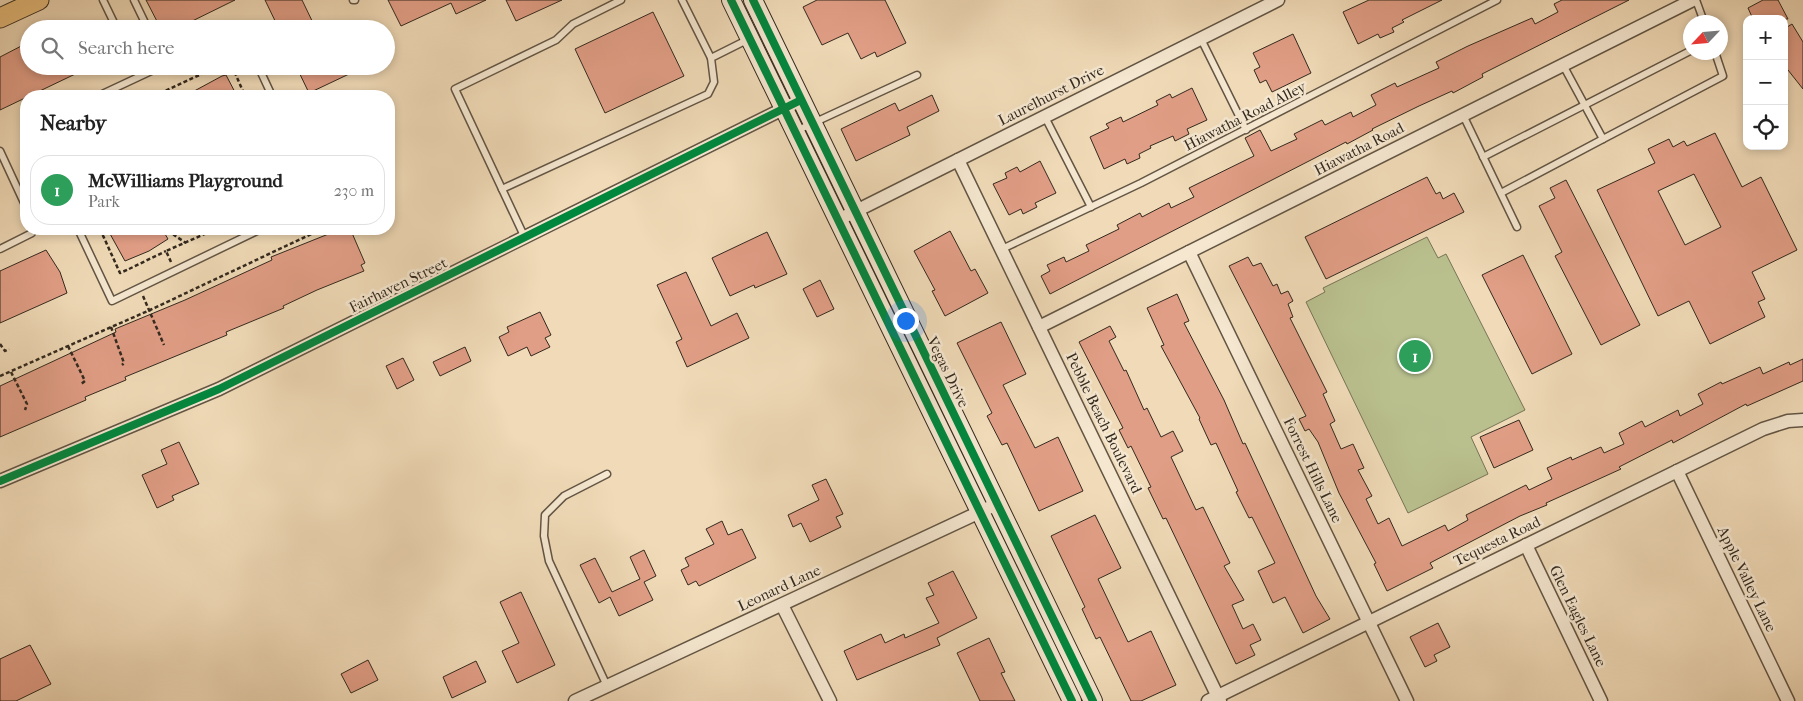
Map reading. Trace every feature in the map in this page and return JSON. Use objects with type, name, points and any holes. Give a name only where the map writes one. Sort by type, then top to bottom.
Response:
[{"type":"main road","points":[[0,18],[39,0]]},
{"type":"main road","points":[[731,0],[1072,701]]},
{"type":"main road","name":"Vegas Drive","points":[[753,0],[1093,701]]},
{"type":"main road","points":[[750,39],[768,30]]},
{"type":"street","name":"Laurelhurst Drive","points":[[838,220],[1278,0]]},
{"type":"street","name":"Hiawatha Road","points":[[1039,327],[1694,0]]},
{"type":"street","name":"Fairhaven Street","points":[[0,481],[219,389],[801,100]]},
{"type":"street","name":"Pebble Beach Boulevard","points":[[958,160],[1216,699]]},
{"type":"street","name":"Forrest Hills Lane","points":[[1189,252],[1407,701]]},
{"type":"street","name":"Tequesta Road","points":[[1216,699],[1763,429],[1788,421],[1803,420]]},
{"type":"street","name":"Apple Valley Lane","points":[[1677,471],[1788,701]]},
{"type":"street","name":"Leonard Lane","points":[[575,701],[997,504]]},
{"type":"street","name":"Glen Eagles Lane","points":[[1526,545],[1601,701]]},
{"type":"street","points":[[782,605],[830,701]]},
{"type":"lane","points":[[103,0],[113,20]]},
{"type":"lane","points":[[134,0],[144,20]]},
{"type":"lane","points":[[525,238],[455,89],[556,40],[573,24],[621,0]]},
{"type":"lane","points":[[502,189],[708,94],[714,82],[711,58],[682,0]]},
{"type":"lane","name":"Hiawatha Road Alley","points":[[1002,249],[1246,130],[1497,0]]},
{"type":"lane","points":[[1694,0],[1701,15]]},
{"type":"lane","points":[[711,58],[750,39]]},
{"type":"lane","points":[[1201,39],[1246,130]]},
{"type":"lane","points":[[1483,157],[1683,54]]},
{"type":"lane","points":[[1501,193],[1723,76],[1718,60]]},
{"type":"lane","points":[[1563,65],[1603,139]]},
{"type":"lane","points":[[262,75],[269,90]]},
{"type":"lane","points":[[795,131],[917,75]]},
{"type":"lane","points":[[110,90],[139,76]]},
{"type":"lane","points":[[1464,115],[1517,227]]},
{"type":"lane","points":[[1045,117],[1091,207]]},
{"type":"lane","points":[[0,151],[2,161],[20,195]]},
{"type":"lane","points":[[0,249],[28,235]]},
{"type":"lane","points":[[81,235],[112,301],[248,235]]},
{"type":"lane","points":[[606,474],[564,496],[545,515],[544,536],[548,561],[607,686]]},
{"type":"path","points":[[167,90],[200,75]]},
{"type":"path","points":[[236,75],[242,90]]},
{"type":"path","points":[[103,235],[120,273],[203,235]]},
{"type":"path","points":[[173,235],[186,243]]},
{"type":"path","points":[[0,376],[150,310],[309,235]]},
{"type":"path","points":[[166,251],[175,270]]},
{"type":"path","points":[[150,310],[164,345]]},
{"type":"path","points":[[111,327],[124,362],[122,365]]},
{"type":"path","points":[[0,344],[5,352],[9,349]]},
{"type":"path","points":[[68,346],[85,381],[80,385]]},
{"type":"path","points":[[11,372],[27,404],[25,410]]},
{"type":"green space","points":[[1427,237],[1438,258],[1446,254],[1525,410],[1471,437],[1488,474],[1408,513],[1306,302],[1325,292],[1323,288]]},
{"type":"building","points":[[146,0],[235,0],[194,20],[156,20]]},
{"type":"building","points":[[265,0],[302,0],[312,20],[275,20]]},
{"type":"building","points":[[388,0],[486,0],[456,14],[451,3],[401,26]]},
{"type":"building","points":[[506,0],[562,0],[516,21]]},
{"type":"building","points":[[817,0],[885,0],[906,43],[877,57],[875,52],[861,59],[848,33],[822,45],[803,7]]},
{"type":"building","points":[[1369,0],[1442,0],[1402,20],[1404,22],[1392,28],[1394,32],[1380,38],[1378,34],[1358,44],[1343,12]]},
{"type":"building","points":[[1562,0],[1629,0],[1482,74],[1483,77],[1453,93],[1452,91],[1372,129],[1347,144],[1346,142],[1050,294],[1041,276],[1050,271],[1047,265],[1064,257],[1066,262],[1089,251],[1086,245],[1119,229],[1117,225],[1140,213],[1142,217],[1169,203],[1171,208],[1194,197],[1189,188],[1254,156],[1245,138],[1260,130],[1271,151],[1297,139],[1294,134],[1322,120],[1325,125],[1351,112],[1353,117],[1376,105],[1371,95],[1395,83],[1397,87],[1439,68],[1436,62],[1532,18],[1535,24],[1558,12],[1554,4]]},
{"type":"building","points":[[1763,0],[1778,0],[1786,15],[1751,15],[1748,8]]},
{"type":"building","points":[[653,12],[684,76],[605,113],[575,49]]},
{"type":"building","points":[[1792,24],[1803,42],[1803,89],[1788,70],[1788,26]]},
{"type":"building","points":[[1293,34],[1311,73],[1272,92],[1266,80],[1260,83],[1254,70],[1260,67],[1253,53]]},
{"type":"building","points":[[20,47],[20,75],[73,75],[42,90],[20,90],[20,100],[0,110],[0,57]]},
{"type":"building","points":[[226,75],[234,90],[196,90]]},
{"type":"building","points":[[300,75],[347,75],[315,90],[308,90]]},
{"type":"building","points":[[1192,88],[1207,120],[1187,129],[1189,134],[1175,141],[1173,136],[1150,146],[1151,148],[1139,154],[1140,158],[1127,164],[1125,159],[1104,169],[1090,137],[1109,128],[1106,124],[1121,117],[1123,122],[1158,105],[1156,101],[1170,94],[1172,98]]},
{"type":"building","points":[[932,95],[939,111],[907,127],[910,135],[856,161],[841,129],[895,103],[899,111]]},
{"type":"building","points":[[1715,133],[1742,187],[1761,177],[1797,250],[1752,272],[1765,299],[1758,302],[1765,317],[1710,344],[1689,301],[1658,316],[1597,190],[1655,163],[1648,149],[1669,139],[1673,147],[1684,141],[1687,146]],"holes":[[[1694,174],[1721,227],[1685,245],[1658,191]]]},
{"type":"building","points":[[1040,161],[1056,193],[1035,203],[1037,207],[1023,214],[1021,209],[1009,215],[993,184],[1007,178],[1005,173],[1017,167],[1020,172]]},
{"type":"building","points":[[1427,177],[1436,194],[1440,192],[1443,199],[1454,193],[1464,212],[1326,279],[1305,237]]},
{"type":"building","points":[[1566,180],[1640,325],[1601,345],[1555,256],[1562,252],[1539,206],[1555,198],[1550,188]]},
{"type":"building","points":[[950,231],[971,271],[975,269],[988,293],[945,316],[932,291],[935,290],[914,251]]},
{"type":"building","points":[[767,232],[787,274],[755,288],[754,285],[730,296],[712,258]]},
{"type":"building","points":[[111,235],[166,235],[168,239],[149,251],[125,261]]},
{"type":"building","points":[[326,235],[353,235],[365,263],[361,265],[364,271],[317,290],[283,306],[284,308],[226,332],[227,335],[125,377],[126,380],[85,397],[86,400],[0,437],[0,386],[116,332],[115,329],[185,300],[272,260],[271,257]]},
{"type":"building","points":[[46,250],[60,272],[67,293],[0,323],[0,271]]},
{"type":"building","points":[[1523,255],[1572,354],[1532,374],[1482,275]]},
{"type":"building","points":[[1248,257],[1253,266],[1261,263],[1273,286],[1277,284],[1281,294],[1288,291],[1293,301],[1288,304],[1293,317],[1290,318],[1327,392],[1323,394],[1335,421],[1330,424],[1341,449],[1353,444],[1364,468],[1358,470],[1372,496],[1366,499],[1378,524],[1389,518],[1402,546],[1445,525],[1448,531],[1468,520],[1466,515],[1526,485],[1529,490],[1552,479],[1547,468],[1571,457],[1572,460],[1601,447],[1604,453],[1624,444],[1619,433],[1642,421],[1645,427],[1678,410],[1680,416],[1703,404],[1698,394],[1721,382],[1722,384],[1760,367],[1763,374],[1789,362],[1790,365],[1803,359],[1803,381],[1747,406],[1746,404],[1673,443],[1672,440],[1619,467],[1621,469],[1520,516],[1430,563],[1433,568],[1387,591],[1374,564],[1376,563],[1339,493],[1318,442],[1309,429],[1305,431],[1299,419],[1306,416],[1229,266]]},
{"type":"building","points":[[686,272],[711,326],[737,313],[749,338],[687,367],[676,342],[682,339],[657,285]]},
{"type":"building","points":[[820,280],[834,309],[817,317],[803,289]]},
{"type":"building","points":[[1177,294],[1189,321],[1184,323],[1224,400],[1243,444],[1245,443],[1316,596],[1330,619],[1303,633],[1285,597],[1273,603],[1258,571],[1275,563],[1252,517],[1249,518],[1236,492],[1238,491],[1216,443],[1211,445],[1200,418],[1161,346],[1164,345],[1147,308]]},
{"type":"building","points":[[540,312],[551,335],[545,338],[550,347],[531,356],[527,347],[508,356],[499,337],[509,332],[507,327]]},
{"type":"building","points":[[1001,322],[1026,374],[1003,385],[1035,448],[1058,437],[1083,491],[1039,511],[1007,443],[1002,445],[987,416],[992,413],[957,343]]},
{"type":"building","points":[[1110,326],[1116,337],[1109,341],[1124,371],[1126,370],[1144,410],[1147,408],[1161,437],[1173,431],[1183,451],[1171,457],[1196,510],[1203,507],[1230,563],[1224,566],[1244,600],[1232,605],[1243,629],[1253,624],[1261,640],[1250,645],[1255,655],[1236,664],[1166,518],[1163,519],[1148,488],[1151,487],[1131,446],[1128,448],[1119,430],[1123,428],[1079,342]]},
{"type":"building","points":[[465,347],[471,361],[440,376],[433,362]]},
{"type":"building","points":[[403,358],[414,380],[397,389],[386,366]]},
{"type":"building","points":[[1519,420],[1533,450],[1494,468],[1480,437]]},
{"type":"building","points":[[179,442],[199,484],[172,496],[174,500],[157,508],[142,475],[167,464],[161,450]]},
{"type":"building","points":[[826,479],[843,514],[836,517],[841,527],[810,542],[801,523],[793,527],[788,515],[819,500],[812,485]]},
{"type":"building","points":[[1095,515],[1121,568],[1098,579],[1128,642],[1151,631],[1176,685],[1141,701],[1131,701],[1100,637],[1096,639],[1082,609],[1085,607],[1051,536]]},
{"type":"building","points":[[722,521],[728,535],[742,529],[756,558],[699,586],[696,581],[688,585],[681,570],[689,566],[685,558],[714,544],[706,529]]},
{"type":"building","points":[[644,550],[656,576],[644,582],[653,600],[619,616],[610,597],[599,603],[580,565],[595,558],[612,592],[640,579],[630,557]]},
{"type":"building","points":[[953,571],[977,618],[937,638],[940,645],[857,680],[844,651],[881,634],[885,643],[904,634],[905,638],[939,623],[926,598],[934,595],[928,583]]},
{"type":"building","points":[[521,592],[555,665],[517,683],[502,651],[519,643],[500,602]]},
{"type":"building","points":[[1438,623],[1450,647],[1434,655],[1437,661],[1425,667],[1410,637]]},
{"type":"building","points":[[989,638],[1005,672],[1001,673],[1015,701],[980,701],[957,653]]},
{"type":"building","points":[[30,645],[51,684],[16,701],[0,701],[0,659]]},
{"type":"building","points":[[368,660],[378,680],[351,693],[341,674]]},
{"type":"building","points":[[476,661],[486,682],[452,698],[443,677]]},
{"type":"cycle path","points":[[731,0],[1072,701]]},
{"type":"cycle path","points":[[753,0],[1093,701]]},
{"type":"cycle path","points":[[0,481],[219,389],[801,100]]},
{"type":"place","name":"McWilliams Playground","points":[[1415,356]]}]
